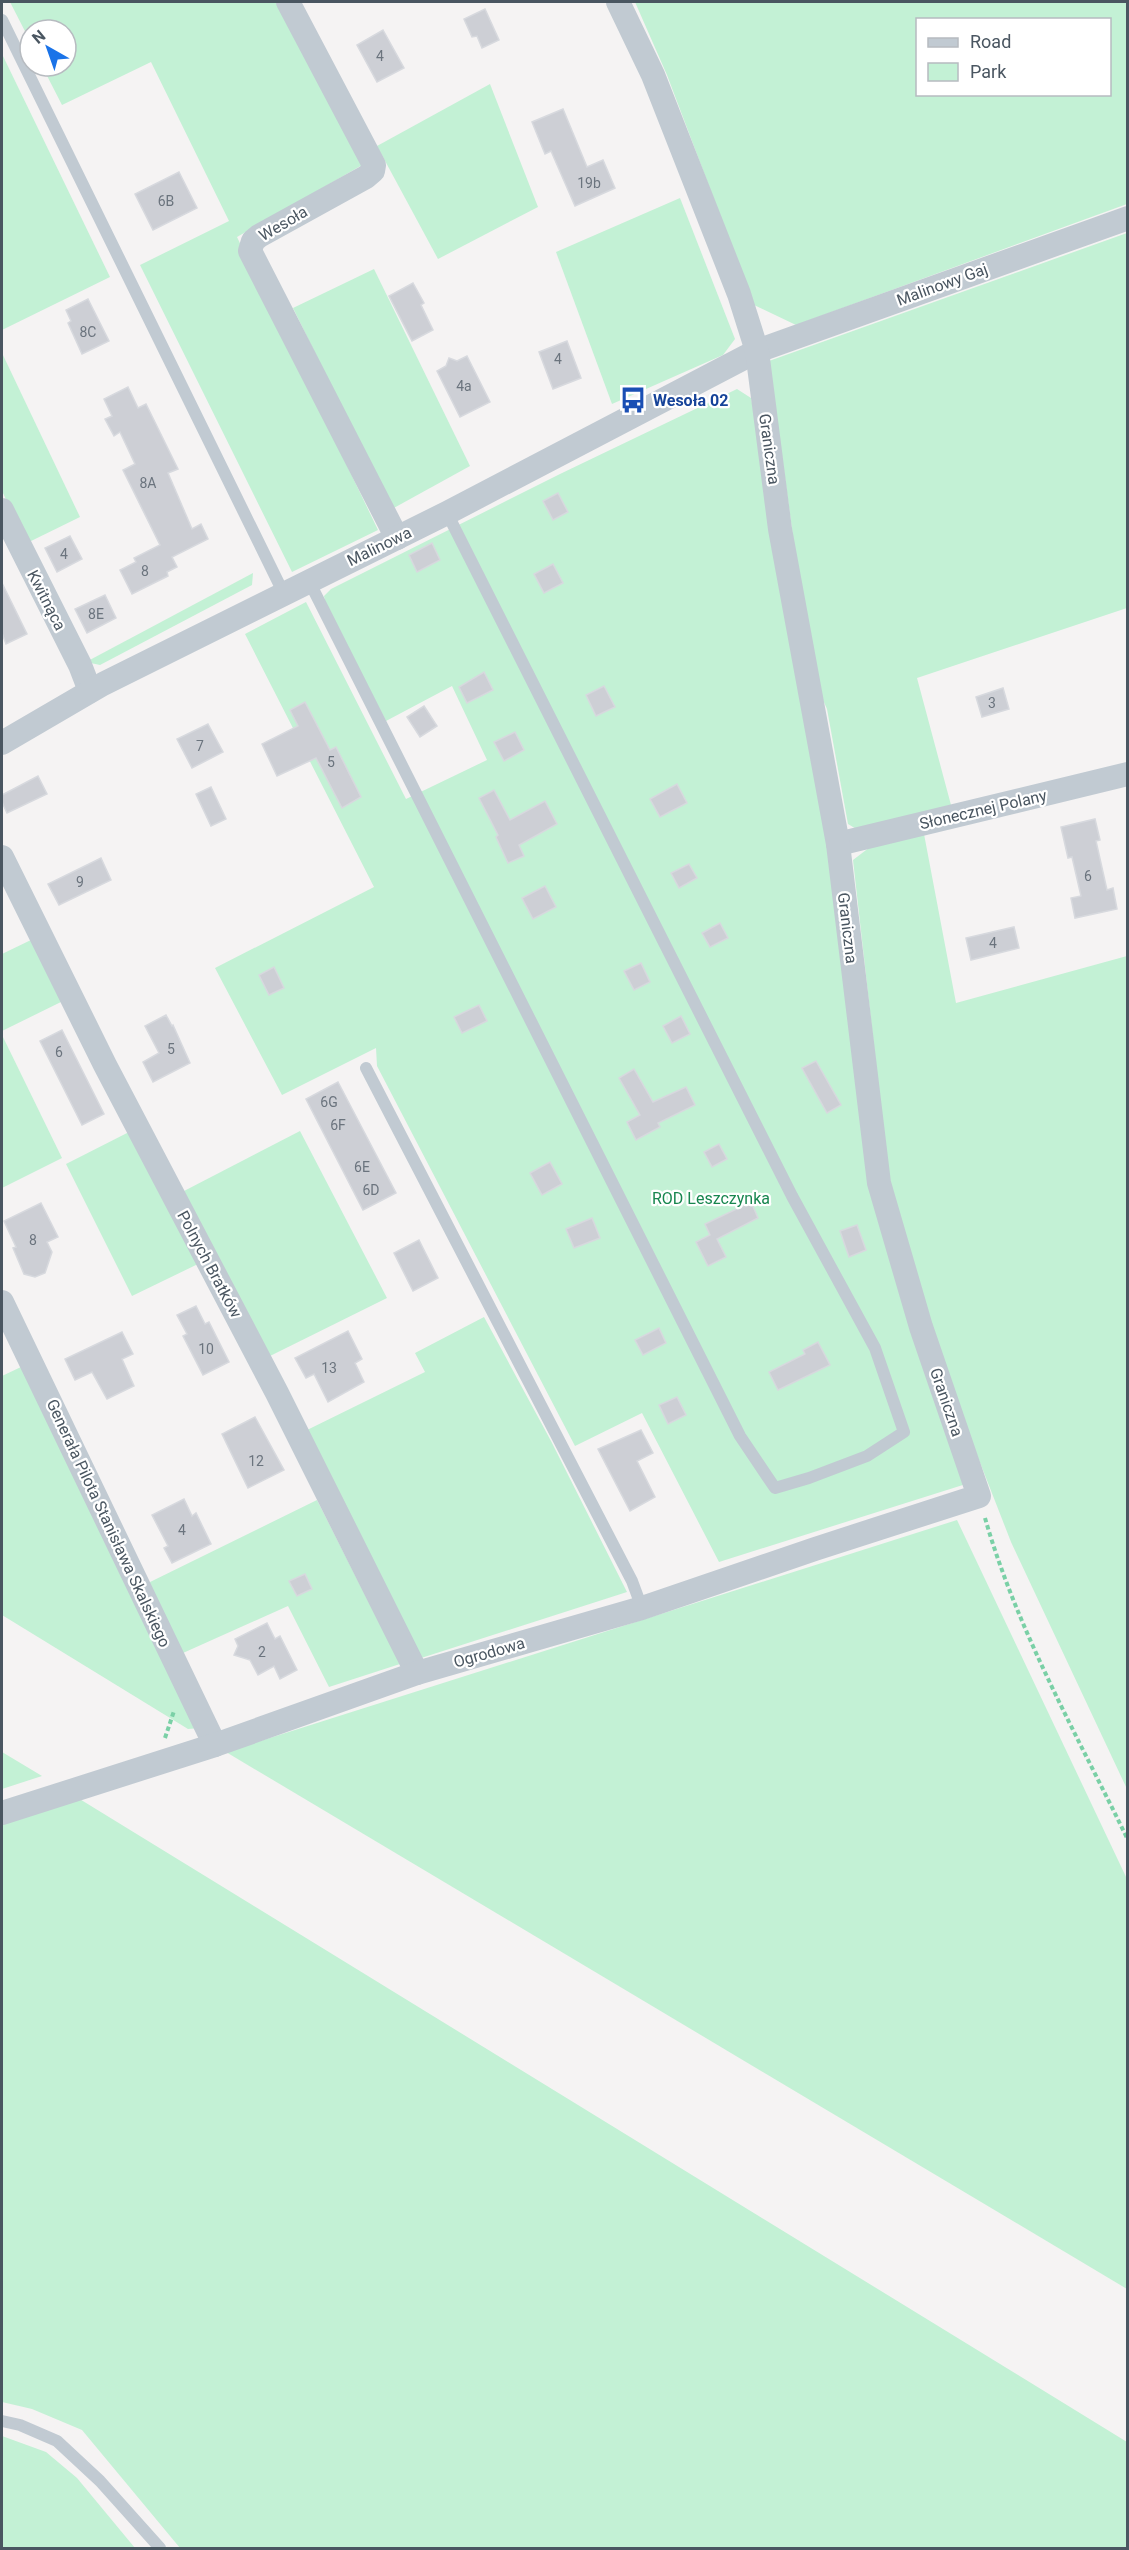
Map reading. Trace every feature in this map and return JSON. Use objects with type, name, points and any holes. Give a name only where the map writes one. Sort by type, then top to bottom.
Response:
[{"type":"street","name":"Wesoła","points":[[288,2],[374,165],[373,171],[366,177],[259,236],[253,241],[250,251],[397,538]]},
{"type":"street","name":"Graniczna","points":[[618,2],[653,75],[739,294],[757,351],[780,529],[838,844],[879,1183],[921,1327],[979,1496]]},
{"type":"street","name":"Malinowy Gaj","points":[[757,351],[1128,218]]},
{"type":"street","name":"Malinowa","points":[[2,743],[90,691],[447,513],[757,351]]},
{"type":"street","name":"Kwitnąca","points":[[2,510],[80,665],[90,691]]},
{"type":"street","name":"Słonecznej Polany","points":[[838,844],[1128,774]]},
{"type":"street","name":"Polnych Bratków","points":[[2,856],[105,1065],[277,1393],[417,1673]]},
{"type":"street","name":"Generała Pilota Stanisława Skalskiego","points":[[2,1302],[215,1745]]},
{"type":"street","name":"Ogrodowa","points":[[2,1813],[215,1745],[417,1673],[642,1608],[979,1496]]},
{"type":"lane","points":[[2,21],[284,594]]},
{"type":"lane","points":[[309,581],[740,1436],[775,1488],[867,1456],[904,1432],[875,1348],[781,1175],[447,513]]},
{"type":"lane","points":[[366,1068],[632,1581],[642,1608]]},
{"type":"lane","points":[[2,2421],[57,2440],[100,2481],[160,2548]]},
{"type":"path","points":[[979,1496],[996,1556],[1019,1615],[1128,1840]]},
{"type":"path","points":[[156,1764],[171,1724],[181,1676]]},
{"type":"green space","points":[[10,2],[276,2],[364,164],[237,237],[378,530],[292,572],[140,265],[229,221],[151,62],[62,105],[48,78],[78,78],[78,18],[18,18]]},
{"type":"green space","points":[[635,2],[1127,2],[1127,204],[796,325],[754,305],[667,75]]},
{"type":"green space","points":[[2,54],[110,277],[2,330]]},
{"type":"green space","points":[[490,84],[538,207],[438,259],[377,146]]},
{"type":"green space","points":[[680,198],[735,339],[723,355],[612,404],[556,252]]},
{"type":"green space","points":[[1127,233],[1127,608],[917,678],[951,805],[858,830],[848,824],[827,709],[812,675],[769,361]]},
{"type":"green space","points":[[374,269],[470,466],[392,509],[293,308]]},
{"type":"green space","points":[[2,353],[80,517],[27,543],[2,491]]},
{"type":"green space","name":"ROD Leszczynka","points":[[737,389],[751,398],[818,763],[854,1066],[966,1484],[719,1562],[642,1413],[575,1446],[377,1066],[376,1048],[282,1095],[215,968],[374,887],[245,634],[306,602],[406,799],[487,760],[452,686],[386,721],[326,606],[324,596],[331,589],[560,474]]},
{"type":"green space","points":[[253,573],[252,585],[100,665],[86,662]]},
{"type":"green space","points":[[924,834],[956,1003],[1127,956],[1127,1789],[1011,1542],[928,1329],[890,1189],[853,860],[870,847]]},
{"type":"green space","points":[[33,939],[63,1001],[2,1031],[2,954]]},
{"type":"green space","points":[[2,1035],[62,1158],[2,1188]]},
{"type":"green space","points":[[131,1131],[198,1264],[132,1296],[66,1164]]},
{"type":"green space","points":[[300,1131],[387,1298],[268,1357],[184,1191]]},
{"type":"green space","points":[[484,1317],[551,1441],[627,1592],[418,1659],[305,1431],[425,1372],[415,1353]]},
{"type":"green space","points":[[21,1367],[200,1728],[188,1729],[2,1615],[2,1376]]},
{"type":"green space","points":[[317,1500],[400,1664],[329,1687],[288,1606],[183,1653],[148,1583]]},
{"type":"green space","points":[[957,1520],[1127,1879],[1127,2289],[226,1752]]},
{"type":"green space","points":[[2,1752],[42,1776],[2,1789]]},
{"type":"green space","points":[[78,1798],[1127,2442],[1127,2548],[180,2548],[82,2430],[32,2409],[2,2402],[2,1822]]},
{"type":"green space","points":[[2,2436],[46,2452],[77,2478],[135,2548],[2,2548]]},
{"type":"building","points":[[485,9],[499,40],[482,48],[477,36],[472,37],[464,19]]},
{"type":"building","points":[[383,30],[404,68],[377,82],[357,45]]},
{"type":"building","points":[[563,109],[587,167],[603,160],[615,188],[575,206],[551,151],[545,154],[532,122]]},
{"type":"building","points":[[179,172],[197,208],[153,230],[135,194]]},
{"type":"building","points":[[413,283],[424,303],[421,305],[433,330],[412,341],[389,296]]},
{"type":"building","points":[[88,299],[109,341],[82,354],[68,323],[71,321],[66,310]]},
{"type":"building","points":[[567,341],[581,378],[553,389],[539,352]]},
{"type":"building","points":[[467,356],[490,402],[460,417],[437,371],[446,366],[449,358],[457,361]]},
{"type":"building","points":[[128,387],[138,408],[146,404],[178,469],[168,473],[192,529],[201,524],[208,539],[172,557],[177,567],[167,572],[168,576],[132,594],[120,570],[136,562],[134,558],[160,545],[123,470],[135,464],[120,432],[114,436],[105,419],[112,416],[104,399]]},
{"type":"building","points":[[558,493],[568,512],[553,520],[543,501]]},
{"type":"building","points":[[70,536],[82,559],[57,572],[45,548]]},
{"type":"building","points":[[432,543],[440,560],[417,572],[409,555]]},
{"type":"building","points":[[553,564],[563,583],[544,593],[534,574]]},
{"type":"building","points":[[2,583],[27,634],[6,644],[2,633]]},
{"type":"building","points":[[105,595],[116,618],[87,633],[75,609]]},
{"type":"building","points":[[484,672],[493,690],[467,703],[459,687]]},
{"type":"building","points":[[604,686],[615,707],[596,716],[586,695]]},
{"type":"building","points":[[1003,688],[1009,709],[982,717],[976,697]]},
{"type":"building","points":[[305,702],[330,750],[336,747],[361,797],[342,808],[316,758],[277,776],[262,744],[298,726],[290,710]]},
{"type":"building","points":[[424,706],[437,726],[420,737],[407,717]]},
{"type":"building","points":[[208,724],[223,752],[192,768],[177,739]]},
{"type":"building","points":[[515,732],[524,750],[504,761],[494,742]]},
{"type":"building","points":[[38,776],[47,794],[7,813],[2,802],[2,795]]},
{"type":"building","points":[[677,784],[687,803],[660,817],[650,799]]},
{"type":"building","points":[[211,787],[226,819],[211,826],[196,794]]},
{"type":"building","points":[[494,790],[510,820],[545,801],[557,824],[519,845],[524,856],[508,863],[496,837],[498,835],[479,798]]},
{"type":"building","points":[[1095,819],[1100,840],[1096,841],[1107,890],[1113,888],[1117,909],[1075,918],[1071,898],[1081,896],[1072,857],[1068,858],[1061,827]]},
{"type":"building","points":[[101,858],[111,880],[59,905],[48,884]]},
{"type":"building","points":[[689,864],[697,878],[679,888],[671,873]]},
{"type":"building","points":[[545,886],[556,907],[533,919],[522,898]]},
{"type":"building","points":[[720,923],[728,938],[710,947],[702,933]]},
{"type":"building","points":[[1014,927],[1019,948],[971,960],[966,938]]},
{"type":"building","points":[[641,963],[650,982],[634,990],[624,971]]},
{"type":"building","points":[[274,967],[284,988],[269,995],[259,975]]},
{"type":"building","points":[[479,1005],[487,1021],[462,1033],[454,1017]]},
{"type":"building","points":[[166,1015],[190,1063],[153,1082],[143,1062],[159,1053],[145,1026]]},
{"type":"building","points":[[681,1016],[690,1034],[672,1043],[663,1026]]},
{"type":"building","points":[[62,1030],[104,1114],[82,1125],[40,1041]]},
{"type":"building","points":[[816,1061],[841,1105],[827,1113],[802,1068]]},
{"type":"building","points":[[634,1069],[653,1102],[686,1087],[695,1105],[658,1123],[660,1127],[636,1140],[627,1122],[640,1115],[619,1078]]},
{"type":"building","points":[[338,1082],[396,1193],[363,1210],[306,1099]]},
{"type":"building","points":[[719,1144],[727,1159],[712,1167],[704,1152]]},
{"type":"building","points":[[550,1162],[562,1184],[542,1195],[530,1173]]},
{"type":"building","points":[[751,1202],[758,1218],[717,1239],[726,1257],[708,1266],[696,1242],[710,1235],[705,1224]]},
{"type":"building","points":[[41,1203],[58,1237],[47,1242],[52,1252],[45,1273],[35,1277],[24,1274],[13,1248],[16,1247],[4,1221]]},
{"type":"building","points":[[592,1218],[600,1238],[574,1248],[566,1229]]},
{"type":"building","points":[[857,1225],[866,1250],[849,1257],[840,1231]]},
{"type":"building","points":[[419,1240],[438,1278],[413,1291],[394,1253]]},
{"type":"building","points":[[196,1306],[205,1324],[209,1322],[229,1362],[203,1375],[183,1336],[187,1334],[177,1315]]},
{"type":"building","points":[[659,1328],[666,1343],[643,1355],[635,1340]]},
{"type":"building","points":[[348,1331],[362,1359],[355,1363],[364,1382],[328,1402],[314,1374],[306,1378],[295,1358]]},
{"type":"building","points":[[122,1332],[133,1354],[122,1359],[134,1386],[107,1399],[92,1372],[75,1380],[65,1359]]},
{"type":"building","points":[[818,1342],[830,1365],[778,1390],[769,1372],[805,1354],[803,1350]]},
{"type":"building","points":[[677,1397],[686,1415],[668,1424],[659,1405]]},
{"type":"building","points":[[255,1417],[284,1470],[248,1488],[222,1434]]},
{"type":"building","points":[[641,1430],[653,1453],[637,1461],[655,1497],[630,1511],[598,1449]]},
{"type":"building","points":[[184,1499],[192,1516],[196,1513],[211,1544],[172,1563],[164,1548],[168,1546],[152,1515]]},
{"type":"building","points":[[305,1574],[312,1589],[297,1596],[289,1581]]},
{"type":"building","points":[[267,1623],[275,1639],[280,1636],[297,1670],[280,1679],[274,1666],[258,1675],[250,1660],[234,1655],[238,1646],[235,1639]]},
{"type":"place","name":"Wesoła 02","points":[[633,400]]}]
